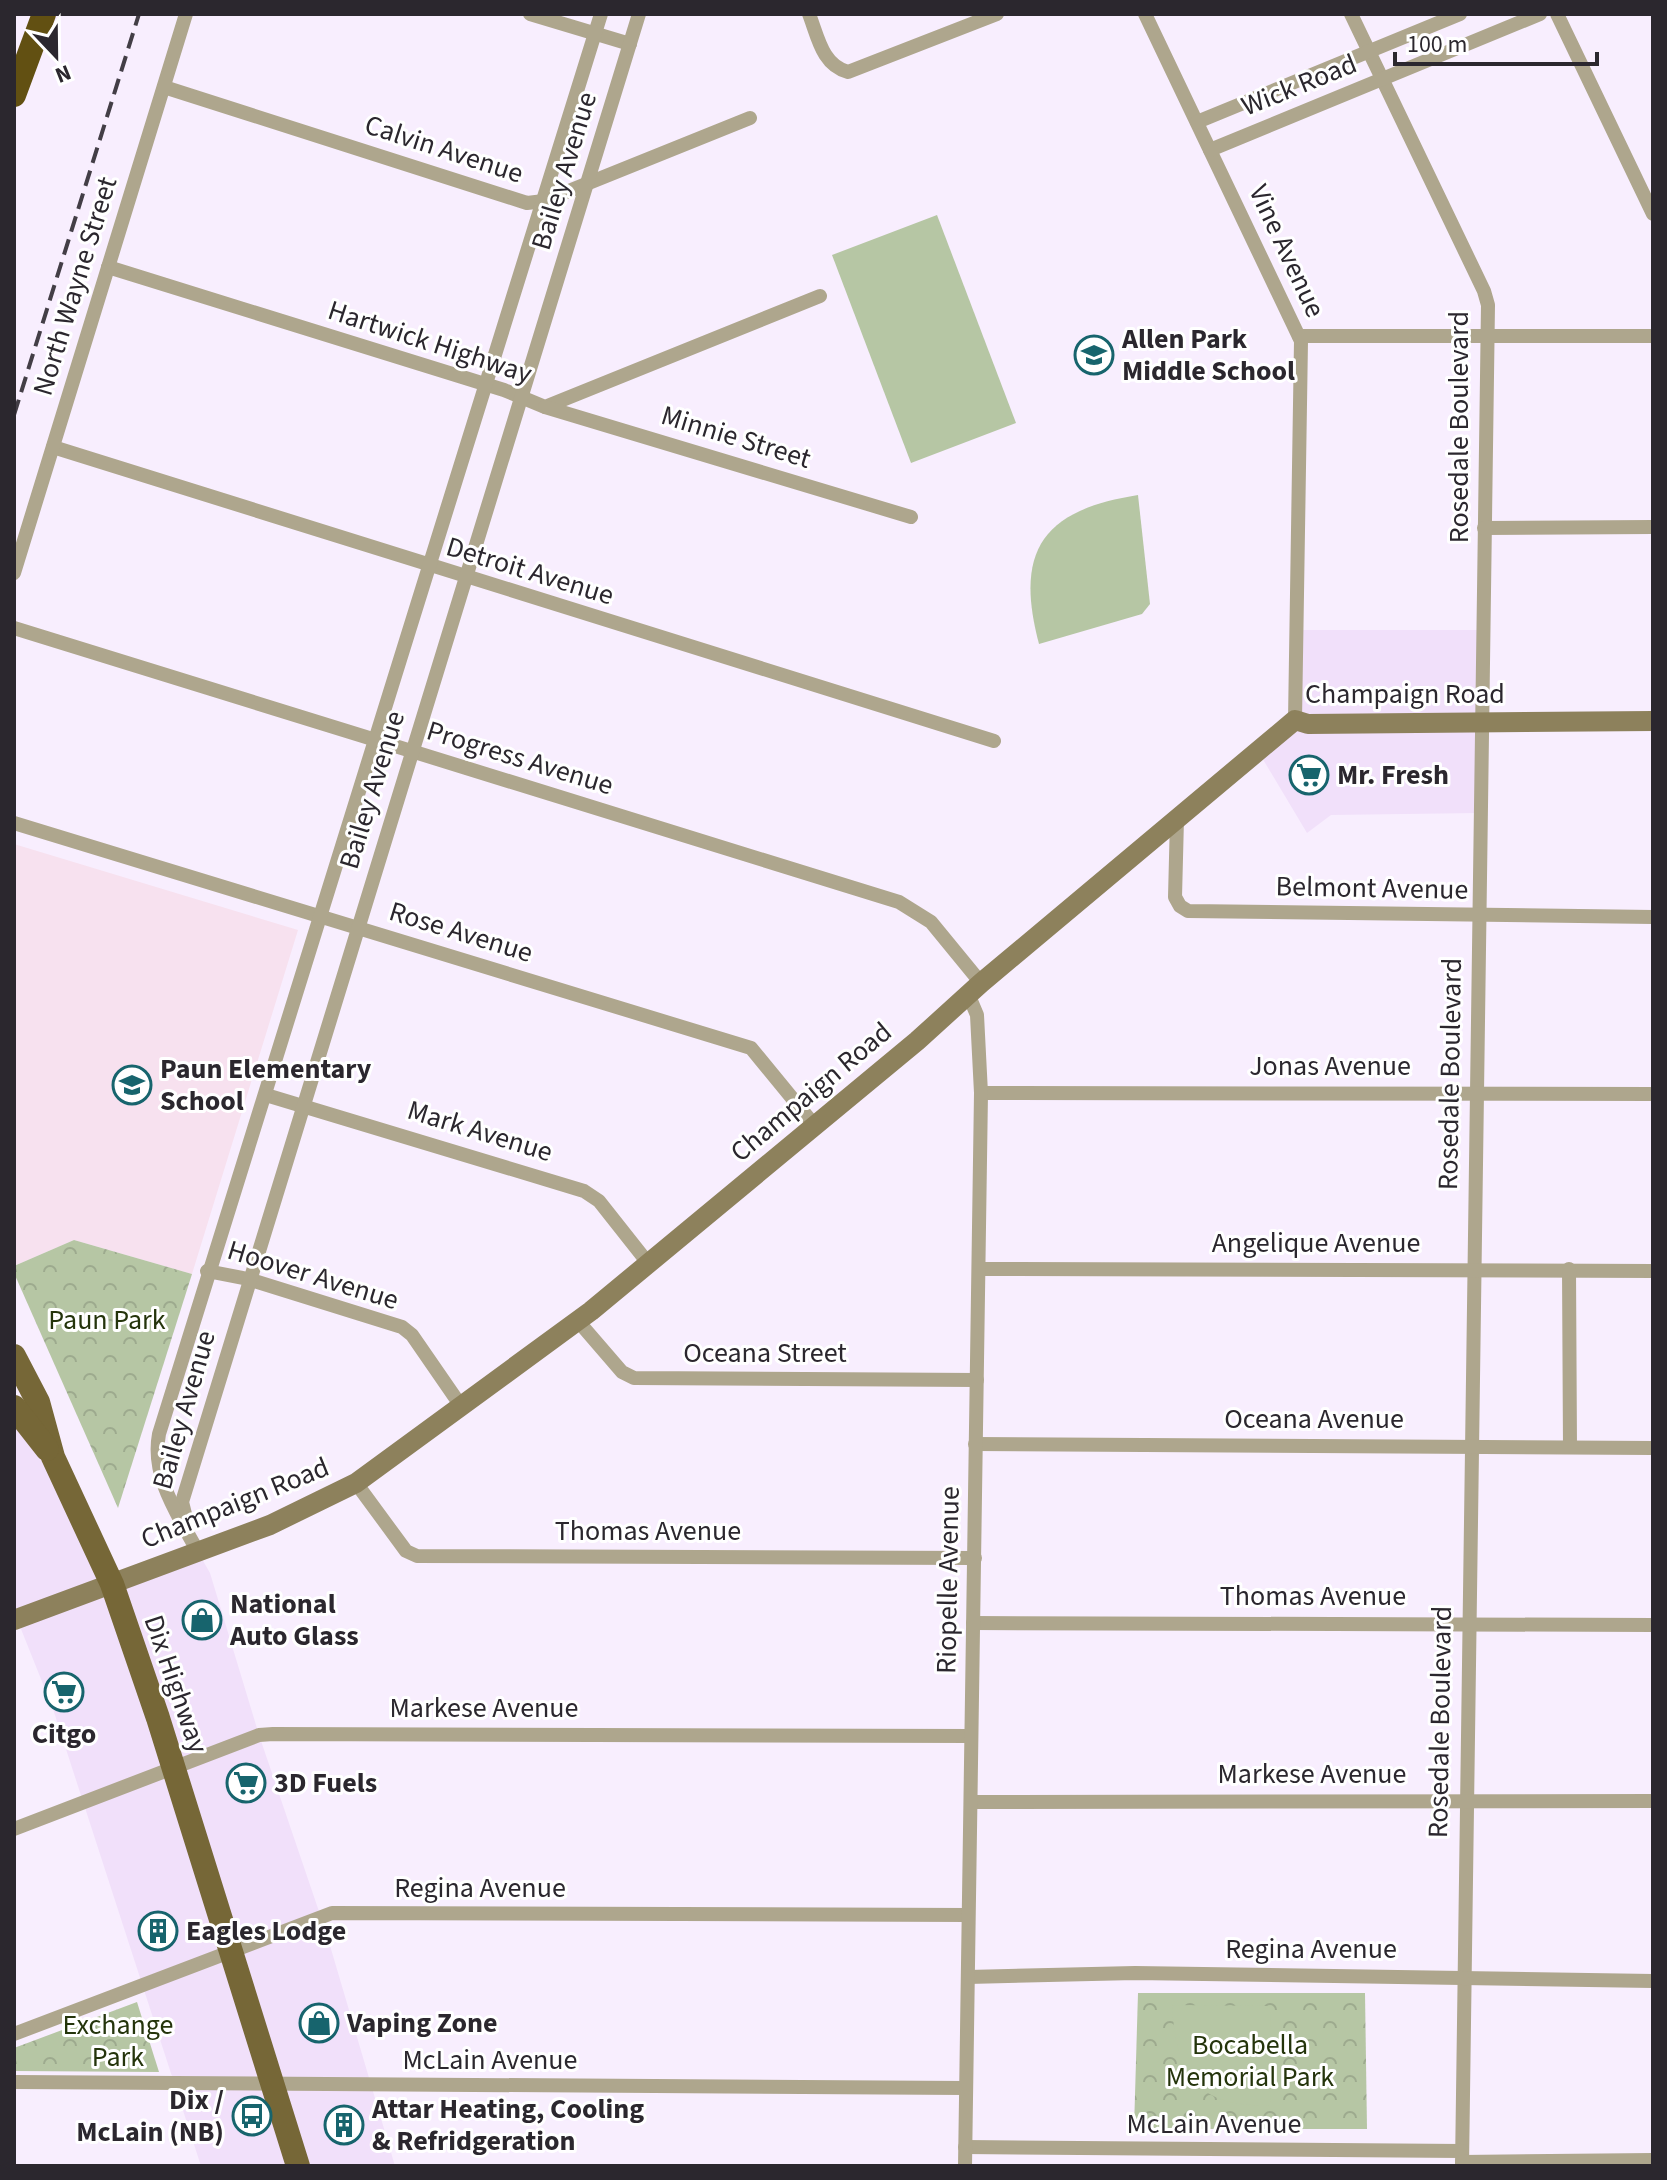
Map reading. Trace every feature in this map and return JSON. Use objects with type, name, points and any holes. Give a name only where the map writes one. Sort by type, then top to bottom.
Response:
[{"type":"highway","points":[[14,47],[28,14]]},
{"type":"highway","points":[[14,95],[44,14]]},
{"type":"main road","name":"Dix Highway","points":[[14,1356],[38,1402],[53,1457],[112,1584],[174,1767],[298,2166]]},
{"type":"main road","name":"Dix Highway","points":[[14,1407],[53,1457]]},
{"type":"street","name":"North Wayne Street","points":[[14,573],[186,14]]},
{"type":"street","points":[[530,14],[630,44]]},
{"type":"street","name":"Bailey Avenue","points":[[198,1552],[168,1496],[156,1449],[207,1271],[266,1095],[601,14]]},
{"type":"street","name":"Bailey Avenue","points":[[198,1552],[182,1502],[639,14]]},
{"type":"street","points":[[809,14],[825,56],[839,70],[858,71],[997,14]]},
{"type":"street","name":"Vine Avenue","points":[[1145,14],[1299,336],[1302,355],[1295,720]]},
{"type":"street","name":"Rosedale Boulevard","points":[[1351,14],[1484,291],[1487,338],[1462,2160]]},
{"type":"street","name":"Wick Road","points":[[1197,122],[1460,14]]},
{"type":"street","name":"Wick Road","points":[[1210,150],[1540,14]]},
{"type":"street","points":[[1557,14],[1653,214]]},
{"type":"street","name":"Calvin Avenue","points":[[164,87],[527,203],[544,201],[750,118]]},
{"type":"street","name":"Hartwick Highway","points":[[108,267],[486,384],[545,407],[820,296]]},
{"type":"street","points":[[1299,336],[1653,336]]},
{"type":"street","name":"Minnie Street","points":[[545,407],[911,517]]},
{"type":"street","name":"Detroit Avenue","points":[[53,447],[429,567],[994,741]]},
{"type":"street","points":[[1484,528],[1653,527]]},
{"type":"street","name":"Progress Avenue","points":[[14,628],[899,902],[931,922],[975,989]]},
{"type":"street","name":"Champaign Road","points":[[14,1620],[270,1525],[356,1483],[578,1321],[815,1126],[1295,720],[1308,724],[1653,721]]},
{"type":"street","name":"Belmont Avenue","points":[[1177,819],[1175,897],[1188,911],[1653,917]]},
{"type":"street","name":"Rose Avenue","points":[[14,823],[751,1048],[815,1126]]},
{"type":"street","name":"Riopelle Avenue","points":[[965,2166],[981,1093],[975,989]]},
{"type":"street","name":"Jonas Avenue","points":[[981,1093],[1653,1094]]},
{"type":"street","name":"Mark Avenue","points":[[266,1095],[584,1191],[599,1201],[648,1263]]},
{"type":"street","name":"Angelique Avenue","points":[[979,1269],[1653,1271]]},
{"type":"street","points":[[1569,1269],[1570,1447]]},
{"type":"street","name":"Hoover Avenue","points":[[207,1271],[248,1279],[402,1327],[412,1335],[461,1406]]},
{"type":"street","name":"Oceana Street","points":[[578,1321],[622,1372],[634,1378],[977,1380]]},
{"type":"street","name":"Oceana Avenue","points":[[975,1444],[1653,1448]]},
{"type":"street","name":"Thomas Avenue","points":[[356,1483],[406,1551],[417,1556],[975,1558]]},
{"type":"street","name":"Thomas Avenue","points":[[973,1623],[1653,1625]]},
{"type":"street","name":"Markese Avenue","points":[[14,1829],[259,1735],[971,1736]]},
{"type":"street","name":"Markese Avenue","points":[[971,1802],[1653,1801]]},
{"type":"street","name":"Regina Avenue","points":[[14,2034],[332,1913],[968,1915]]},
{"type":"street","name":"Regina Avenue","points":[[968,1977],[1135,1973],[1653,1981]]},
{"type":"street","name":"McLain Avenue","points":[[14,2082],[965,2088]]},
{"type":"street","name":"McLain Avenue","points":[[965,2147],[1462,2160],[1653,2160]]},
{"type":"shaded area","points":[[1297,630],[1483,630],[1479,813],[1331,815],[1307,833],[1258,751],[1295,720]]},
{"type":"shaded area","name":"Paun Elementary School","points":[[14,844],[298,930],[192,1274],[74,1240],[14,1266]]},
{"type":"shaded area","points":[[14,1407],[112,1584],[198,1552],[210,1573],[259,1735],[326,1932],[395,2166],[201,2166],[53,1709],[17,1619],[14,1620]]},
{"type":"green space","points":[[937,215],[1016,423],[911,463],[832,255]]},
{"type":"green space","points":[[1138,495],[1150,604],[1142,614],[1039,644],[1032,611],[1031,583],[1034,560],[1044,540],[1058,524],[1079,511]]},
{"type":"green space","name":"Paun Park","points":[[74,1240],[192,1274],[118,1508],[14,1273],[14,1266]]},
{"type":"green space","name":"Bocabella Memorial Park","points":[[1138,1993],[1365,1993],[1367,2129],[1134,2129]]},
{"type":"green space","name":"Exchange Park","points":[[137,2002],[159,2072],[14,2071],[14,2048]]},
{"type":"green space","points":[[1172,2005],[1271,2006],[1270,2105],[1224,2100],[1208,2093],[1195,2082],[1185,2068],[1179,2050]]},
{"type":"railway","points":[[14,415],[139,14]]},
{"type":"place","name":"Allen Park Middle School","points":[[1094,355]]},
{"type":"place","name":"Mr. Fresh","points":[[1309,775]]},
{"type":"place","name":"Paun Elementary School","points":[[132,1085]]},
{"type":"place","name":"National Auto Glass","points":[[202,1620]]},
{"type":"place","name":"Citgo","points":[[64,1692]]},
{"type":"place","name":"3D Fuels","points":[[246,1783]]},
{"type":"place","name":"Eagles Lodge","points":[[158,1931]]},
{"type":"place","name":"Vaping Zone","points":[[319,2023]]},
{"type":"place","name":"Dix / McLain (NB)","points":[[252,2116]]},
{"type":"place","name":"Attar Heating, Cooling & Refridgeration","points":[[344,2125]]}]
